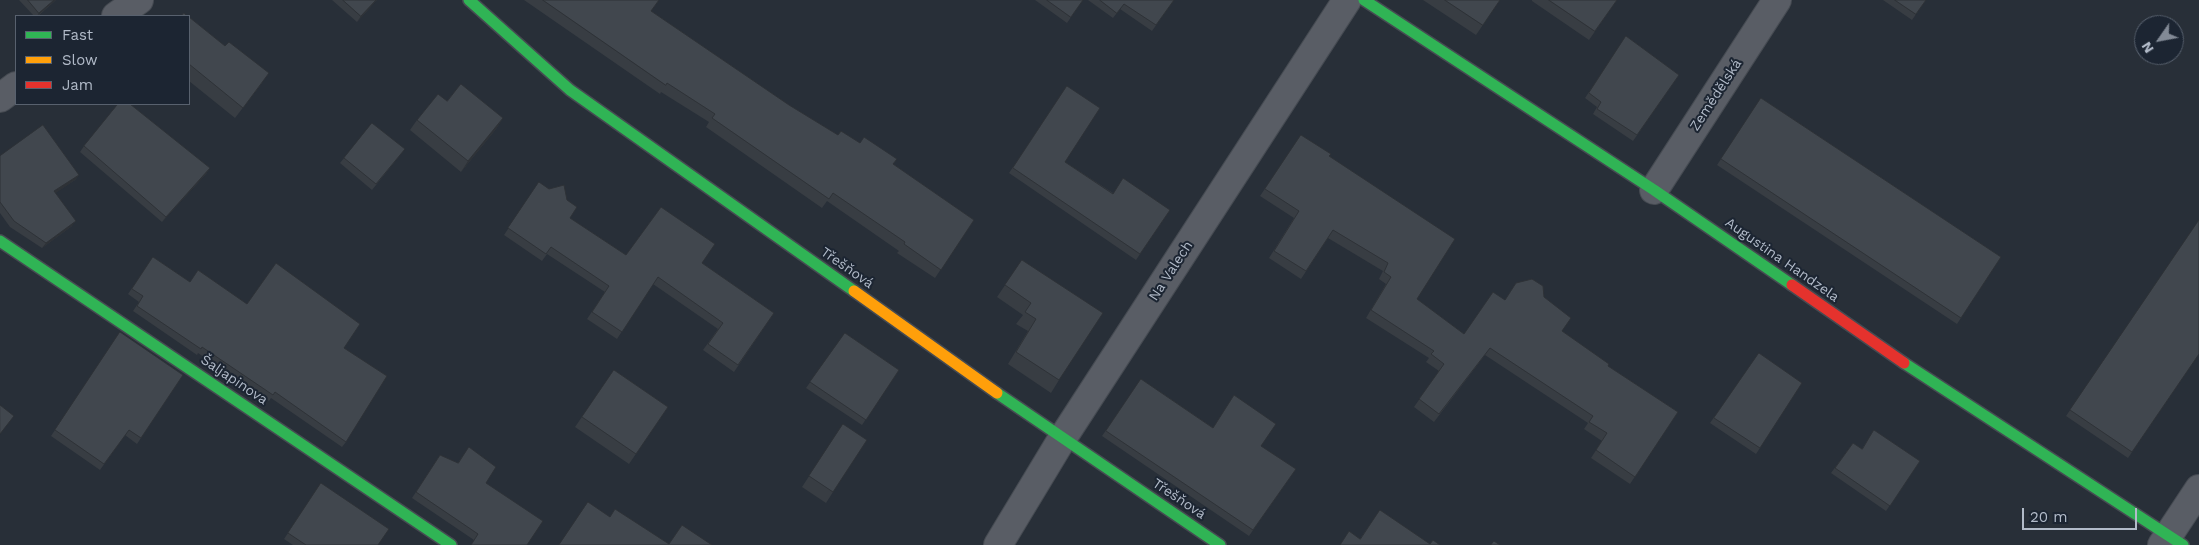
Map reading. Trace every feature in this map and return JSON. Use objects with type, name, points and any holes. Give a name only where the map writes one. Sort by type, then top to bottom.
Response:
[{"type":"street","points":[[117,15],[139,0]]},
{"type":"street","name":"Třešňová","points":[[469,0],[570,90],[1062,439],[1220,545]]},
{"type":"street","name":"Na Valech","points":[[998,545],[1062,439],[1347,0]]},
{"type":"street","name":"Augustina Handzela","points":[[1364,0],[1654,190],[1895,357],[2171,542]]},
{"type":"street","name":"Zemědělská","points":[[1654,190],[1777,0]]},
{"type":"street","points":[[0,98],[15,87]]},
{"type":"street","name":"Šaljapinova","points":[[0,241],[451,545]]},
{"type":"street","points":[[2171,542],[2199,489]]},
{"type":"building","points":[[28,0],[54,0],[39,13]]},
{"type":"building","points":[[343,0],[376,0],[361,16]]},
{"type":"building","points":[[543,0],[659,0],[651,11],[789,105],[838,135],[841,131],[860,143],[864,137],[897,159],[893,164],[974,220],[941,270],[904,244],[905,242],[833,193],[829,199],[712,118],[715,114],[667,83],[666,85]]},
{"type":"building","points":[[1047,0],[1083,0],[1071,17]]},
{"type":"building","points":[[1100,0],[1174,0],[1156,25],[1124,4],[1117,13]]},
{"type":"building","points":[[1445,0],[1500,0],[1483,25]]},
{"type":"building","points":[[1549,0],[1617,0],[1595,31]]},
{"type":"building","points":[[1895,0],[1926,0],[1916,14]]},
{"type":"building","points":[[190,18],[225,46],[229,42],[269,73],[243,108],[190,65]]},
{"type":"building","points":[[1626,36],[1679,75],[1637,135],[1597,109],[1601,102],[1589,93]]},
{"type":"building","points":[[461,84],[503,118],[468,161],[417,120],[438,94],[447,101]]},
{"type":"building","points":[[1067,86],[1100,108],[1065,162],[1113,194],[1123,178],[1170,210],[1140,254],[1013,168]]},
{"type":"building","points":[[1761,98],[2001,257],[1961,318],[1721,159]]},
{"type":"building","points":[[117,105],[131,105],[210,168],[166,217],[84,146]]},
{"type":"building","points":[[372,123],[405,149],[376,184],[344,158]]},
{"type":"building","points":[[43,125],[79,175],[54,191],[76,221],[46,243],[14,221],[0,202],[0,156]]},
{"type":"building","points":[[1301,135],[1331,154],[1329,156],[1455,239],[1417,299],[1464,334],[1493,292],[1505,300],[1516,283],[1532,279],[1543,286],[1544,297],[1571,318],[1562,331],[1609,364],[1608,366],[1678,412],[1635,477],[1596,450],[1607,433],[1589,422],[1593,416],[1490,348],[1439,414],[1419,399],[1444,364],[1431,354],[1434,351],[1371,310],[1391,277],[1384,272],[1388,263],[1333,230],[1306,271],[1274,251],[1299,211],[1265,189]]},
{"type":"building","points":[[539,182],[549,189],[564,185],[567,200],[577,207],[570,218],[626,255],[661,207],[715,244],[702,263],[774,313],[738,365],[708,344],[723,323],[658,277],[622,332],[592,312],[609,286],[551,247],[546,254],[508,228]]},
{"type":"building","points":[[2199,220],[2199,354],[2132,452],[2070,410]]},
{"type":"building","points":[[153,257],[190,282],[198,270],[247,304],[276,263],[360,324],[344,348],[387,376],[346,442],[275,392],[273,395],[137,306],[143,296],[132,289]]},
{"type":"building","points":[[1022,260],[1103,313],[1059,380],[1016,352],[1036,319],[1025,312],[1031,303],[1005,285]]},
{"type":"building","points":[[120,332],[183,375],[141,438],[129,430],[104,464],[55,430]]},
{"type":"building","points":[[845,333],[899,370],[866,420],[810,382]]},
{"type":"building","points":[[1759,353],[1802,383],[1760,448],[1714,418]]},
{"type":"building","points":[[614,370],[668,407],[636,454],[582,417]]},
{"type":"building","points":[[1141,379],[1213,428],[1234,395],[1276,424],[1261,446],[1296,469],[1253,530],[1106,431]]},
{"type":"building","points":[[0,405],[14,416],[0,434]]},
{"type":"building","points":[[843,424],[867,440],[833,492],[809,476]]},
{"type":"building","points":[[1874,430],[1920,461],[1890,506],[1835,468],[1853,443],[1862,449]]},
{"type":"building","points":[[469,447],[496,467],[486,483],[543,521],[527,545],[471,545],[478,534],[416,492],[440,455],[458,463]]},
{"type":"building","points":[[321,483],[389,529],[378,545],[306,545],[288,533]]},
{"type":"building","points":[[588,502],[610,517],[615,509],[669,544],[682,525],[712,545],[559,545]]},
{"type":"building","points":[[1380,510],[1430,544],[1433,540],[1440,545],[1340,545],[1349,531],[1360,539]]},
{"type":"building","points":[[1494,541],[1500,545],[1491,545]]},
{"type":"traffic: fast","points":[[469,0],[570,90],[854,291]]},
{"type":"traffic: fast","points":[[1364,0],[1654,190],[1792,285]]},
{"type":"traffic: fast","points":[[0,241],[451,545]]},
{"type":"traffic: fast","points":[[1904,363],[2183,545]]},
{"type":"traffic: fast","points":[[997,393],[1220,545]]},
{"type":"traffic: slow","points":[[854,291],[997,393]]},
{"type":"traffic: jam","points":[[1792,285],[1904,363]]}]
